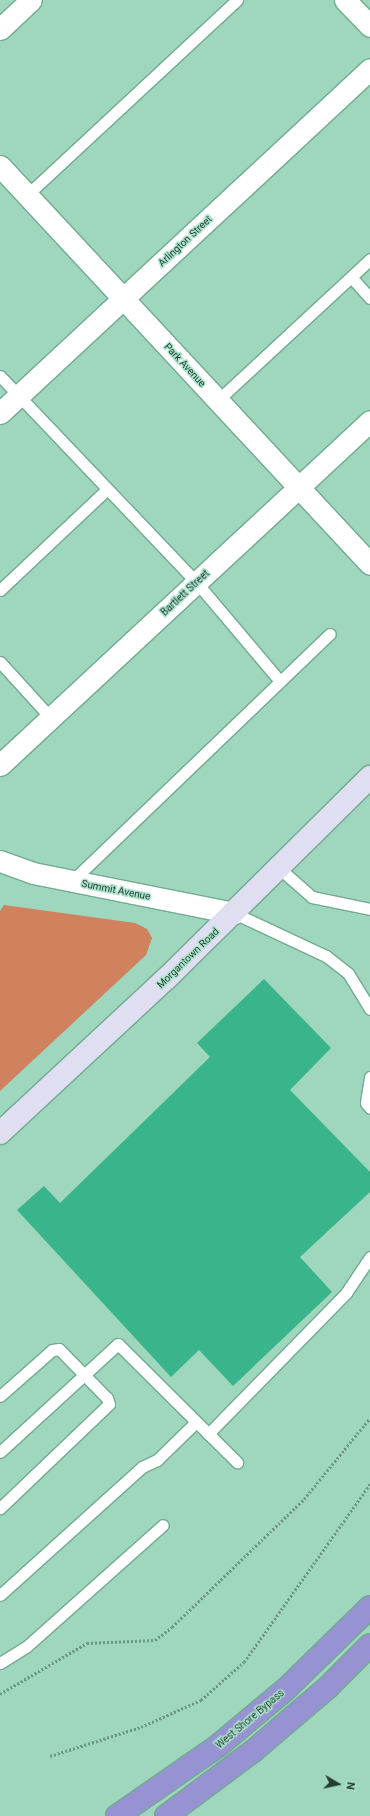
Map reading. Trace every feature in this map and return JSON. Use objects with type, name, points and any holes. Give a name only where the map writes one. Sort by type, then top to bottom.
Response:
[{"type":"highway","name":"West Shore Bypass","points":[[117,1816],[219,1745],[286,1689],[370,1607]]},
{"type":"highway","points":[[166,1816],[258,1747],[328,1687],[370,1645]]},
{"type":"main road","name":"Morgantown Road","points":[[0,1133],[234,913],[370,777]]},
{"type":"street","points":[[0,29],[31,0]]},
{"type":"street","points":[[345,0],[370,26]]},
{"type":"street","name":"Arlington Street","points":[[0,413],[370,69]]},
{"type":"street","name":"Park Avenue","points":[[0,166],[370,564]]},
{"type":"street","name":"Bartlett Street","points":[[0,765],[370,421]]},
{"type":"street","name":"Summit Avenue","points":[[0,862],[33,873],[234,913]]},
{"type":"lane","points":[[27,195],[238,0]]},
{"type":"lane","points":[[218,400],[352,278],[370,259]]},
{"type":"lane","points":[[352,278],[370,298]]},
{"type":"lane","points":[[0,376],[196,583],[279,680]]},
{"type":"lane","points":[[0,590],[107,489]]},
{"type":"lane","points":[[72,881],[279,680],[330,634]]},
{"type":"lane","points":[[0,662],[51,718]]},
{"type":"lane","points":[[279,868],[312,897],[370,909]]},
{"type":"lane","points":[[234,913],[326,956],[348,973],[370,1009]]},
{"type":"lane","points":[[370,1077],[366,1103],[370,1108]]},
{"type":"lane","points":[[208,1434],[346,1293],[370,1257]]},
{"type":"lane","points":[[0,1452],[86,1375],[118,1344],[237,1462]]},
{"type":"lane","points":[[0,1396],[52,1350],[59,1349],[67,1354],[107,1398],[105,1410],[0,1508]]},
{"type":"lane","points":[[0,1595],[142,1467],[157,1460],[196,1422]]},
{"type":"lane","points":[[0,1663],[31,1643],[163,1525]]},
{"type":"path","points":[[0,1694],[87,1643],[110,1639],[155,1640],[172,1627],[304,1499],[370,1418]]},
{"type":"path","points":[[50,1756],[141,1727],[201,1700],[244,1662],[370,1484]]},
{"type":"shaded area","points":[[4,905],[135,923],[147,929],[152,938],[146,955],[0,1091],[0,911]]},
{"type":"building","points":[[264,979],[331,1048],[290,1090],[370,1172],[370,1192],[300,1257],[332,1292],[233,1386],[199,1350],[171,1377],[17,1210],[44,1186],[60,1203],[210,1057],[197,1043]]}]
